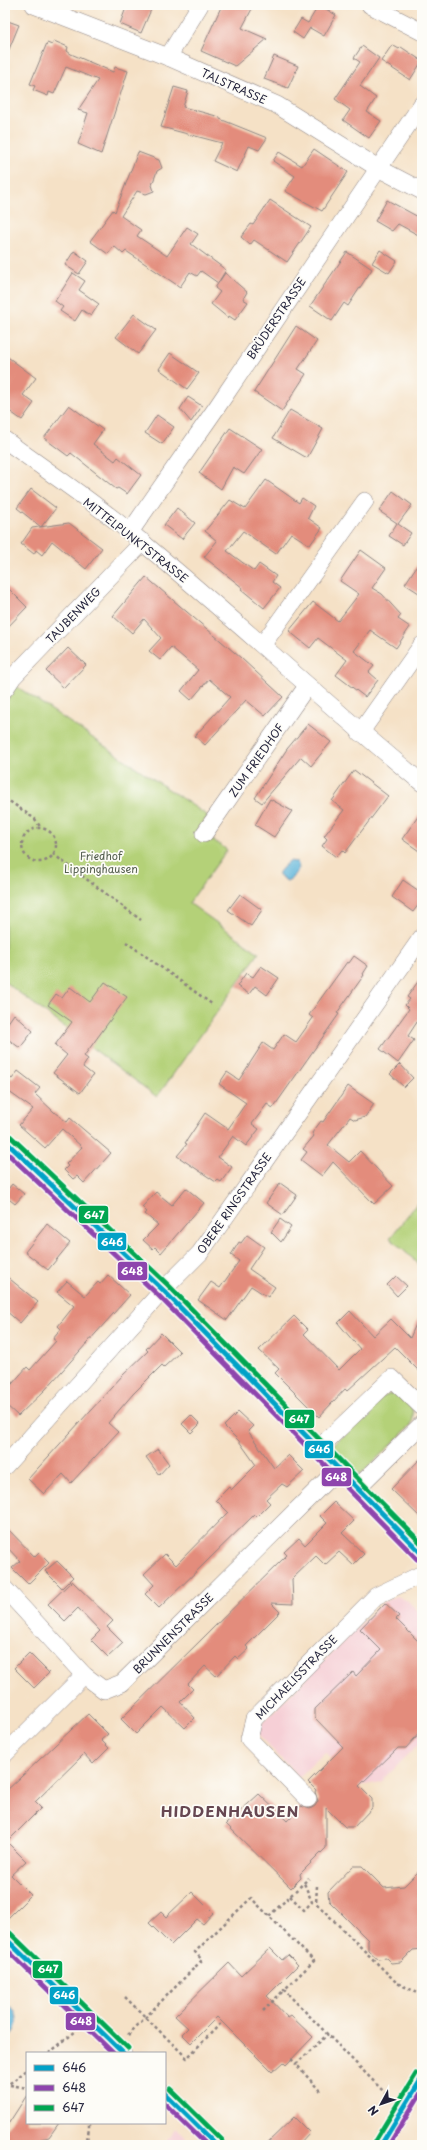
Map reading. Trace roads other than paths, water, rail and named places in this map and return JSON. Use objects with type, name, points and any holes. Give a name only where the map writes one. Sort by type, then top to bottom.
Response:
[{"type":"street","name":"TALSTRASSE","points":[[34,5],[168,57],[277,105],[378,168],[422,190]]},
{"type":"street","points":[[168,57],[200,5]]},
{"type":"street","points":[[370,5],[422,32]]},
{"type":"street","name":"BRÜDERSTRASSE","points":[[130,532],[217,407],[422,104]]},
{"type":"street","name":"MITTELPUNKTSTRASSE","points":[[5,440],[143,542],[263,644],[307,686],[360,733],[422,783]]},
{"type":"street","points":[[263,644],[365,501]]},
{"type":"street","name":"TAUBENWEG","points":[[5,689],[13,677],[143,542]]},
{"type":"street","points":[[360,733],[422,645]]},
{"type":"street","name":"ZUM FRIEDHOF","points":[[204,834],[307,686]]},
{"type":"street","name":"OBERE RINGSTRASSE","points":[[5,1466],[162,1290],[200,1253],[422,937]]},
{"type":"street","points":[[5,1141],[162,1290],[422,1554]]},
{"type":"street","points":[[318,1449],[392,1378],[422,1407]]},
{"type":"street","points":[[357,1488],[422,1424]]},
{"type":"street","name":"BRUNNENSTRASSE","points":[[5,1589],[84,1676],[104,1690],[122,1683],[338,1469]]},
{"type":"street","name":"MICHAELISSTRASSE","points":[[308,1799],[249,1739],[254,1719],[376,1596],[422,1574]]},
{"type":"street","points":[[5,1754],[84,1676]]},
{"type":"street","points":[[5,1938],[120,2050]]},
{"type":"street","points":[[381,2145],[401,2110],[422,2078]]},
{"type":"street","points":[[166,2095],[217,2145]]},
{"type":"water","points":[[289,861],[297,862],[299,868],[292,878],[287,881],[279,876],[279,872]]},
{"type":"water","points":[[5,2005],[15,2011],[17,2021],[13,2032],[5,2040]]},
{"type":"district","name":"HIDDENHAUSEN","points":[[230,1810]]},
{"type":"park label","name":"Friedhof Lippinghausen","points":[[101,861]]}]
